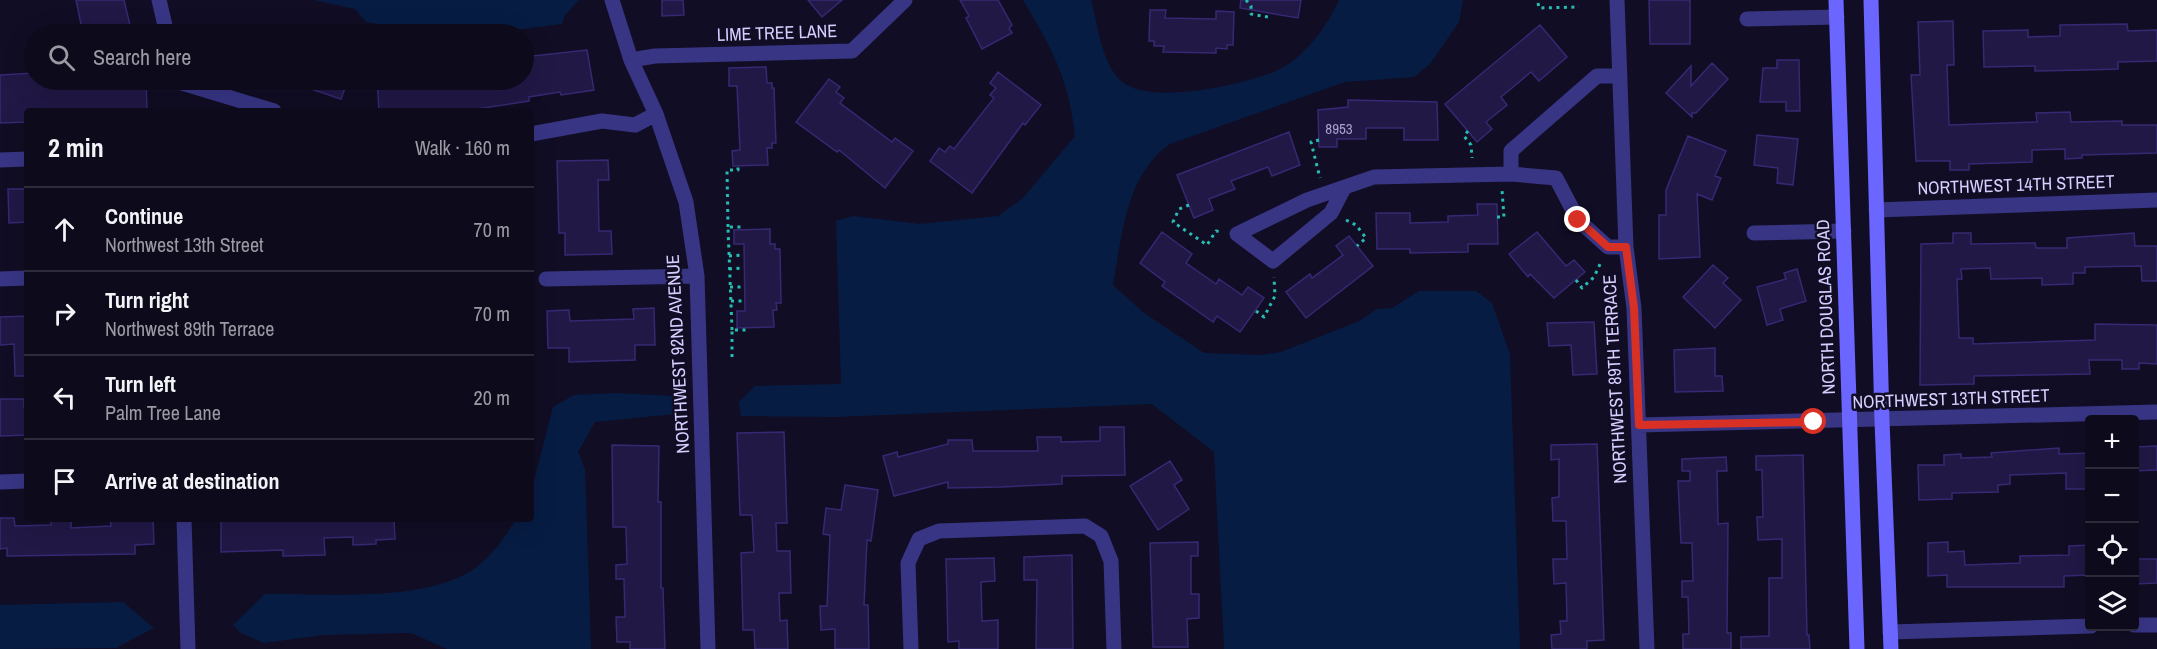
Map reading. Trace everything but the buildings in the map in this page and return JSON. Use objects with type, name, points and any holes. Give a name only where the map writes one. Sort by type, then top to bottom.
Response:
[{"type":"main road","name":"NORTH DOUGLAS ROAD","points":[[1836,0],[1857,649]]},
{"type":"main road","points":[[1871,0],[1882,421],[1891,649]]},
{"type":"street","points":[[159,0],[164,24]]},
{"type":"street","name":"NORTHWEST 92ND AVENUE","points":[[612,0],[631,60],[656,114],[686,202],[697,276],[708,649]]},
{"type":"street","name":"LIME TREE LANE","points":[[631,60],[655,56],[852,51],[905,0]]},
{"type":"street","name":"NORTHWEST 89TH TERRACE","points":[[1617,0],[1626,247],[1634,308],[1647,649]]},
{"type":"street","points":[[1747,19],[1837,17]]},
{"type":"street","points":[[1506,174],[1511,151],[1597,76],[1620,76]]},
{"type":"street","points":[[209,90],[265,108]]},
{"type":"street","points":[[534,133],[602,121],[635,125],[656,114]]},
{"type":"street","points":[[0,160],[24,159]]},
{"type":"street","points":[[1344,188],[1331,213],[1273,261],[1237,234],[1325,194],[1374,177],[1506,174],[1556,178],[1578,220],[1608,247],[1626,247]]},
{"type":"street","name":"NORTHWEST 14TH STREET","points":[[1876,210],[2157,200]]},
{"type":"street","points":[[1754,232],[1844,231]]},
{"type":"street","points":[[546,279],[697,276]]},
{"type":"street","points":[[0,279],[24,278]]},
{"type":"street","name":"NORTHWEST 13TH STREET","points":[[1639,425],[1849,422],[2157,412]]},
{"type":"street","points":[[0,482],[24,481]]},
{"type":"street","points":[[184,522],[188,649]]},
{"type":"street","points":[[910,649],[908,563],[919,538],[939,531],[1085,526],[1101,536],[1111,561],[1114,649]]},
{"type":"street","points":[[2139,625],[2157,625]]},
{"type":"street","points":[[1890,632],[2085,627]]},
{"type":"path","points":[[1246,0],[1251,6],[1251,14],[1268,17],[1268,13]]},
{"type":"path","points":[[1538,3],[1539,8],[1579,7]]},
{"type":"path","points":[[1468,131],[1464,136],[1471,146],[1472,175]]},
{"type":"path","points":[[1319,140],[1311,142],[1315,164],[1325,194]]},
{"type":"path","points":[[732,357],[727,170],[738,170],[738,166]]},
{"type":"path","points":[[1497,217],[1504,217],[1506,174]]},
{"type":"path","points":[[1189,206],[1179,209],[1173,222],[1207,245],[1216,231],[1237,234]]},
{"type":"path","points":[[1331,213],[1356,225],[1366,238],[1357,246]]},
{"type":"path","points":[[728,227],[742,226],[742,229]]},
{"type":"path","points":[[1576,280],[1582,288],[1594,277],[1608,247]]},
{"type":"path","points":[[729,256],[744,255]]},
{"type":"path","points":[[1256,311],[1264,317],[1275,296],[1273,261]]},
{"type":"path","points":[[729,269],[744,268]]},
{"type":"path","points":[[730,287],[745,287]]},
{"type":"path","points":[[731,302],[745,301]]},
{"type":"path","points":[[732,330],[746,330],[746,328]]},
{"type":"water","points":[[314,0],[579,0],[565,15],[562,24],[534,27],[534,24],[378,24],[366,22],[355,9]]},
{"type":"water","points":[[1023,0],[1091,0],[1105,54],[1114,73],[1121,81],[1135,88],[1174,93],[1242,82],[1286,66],[1314,41],[1339,0],[1463,0],[1459,22],[1430,64],[1414,77],[1345,82],[1170,144],[1155,157],[1135,189],[1123,227],[1113,285],[1144,313],[1204,353],[1260,355],[1281,352],[1359,321],[1377,309],[1392,308],[1419,291],[1476,291],[1492,303],[1510,354],[1520,649],[1224,649],[1214,452],[1152,404],[835,417],[741,416],[739,402],[755,386],[841,384],[836,221],[853,216],[920,224],[998,216],[1023,198],[1075,136],[1064,81],[1058,65]]},
{"type":"water","points":[[616,393],[674,396],[675,414],[595,422],[578,452],[585,469],[591,649],[447,649],[411,633],[323,635],[264,643],[241,633],[233,625],[265,594],[343,595],[399,592],[449,581],[471,571],[491,554],[514,522],[534,522],[534,480],[553,407],[574,395]]},
{"type":"water","points":[[123,602],[154,628],[116,648],[0,649],[0,605]]},
{"type":"route","points":[[1578,220],[1608,247],[1626,247],[1634,308],[1639,425],[1814,422]]}]
